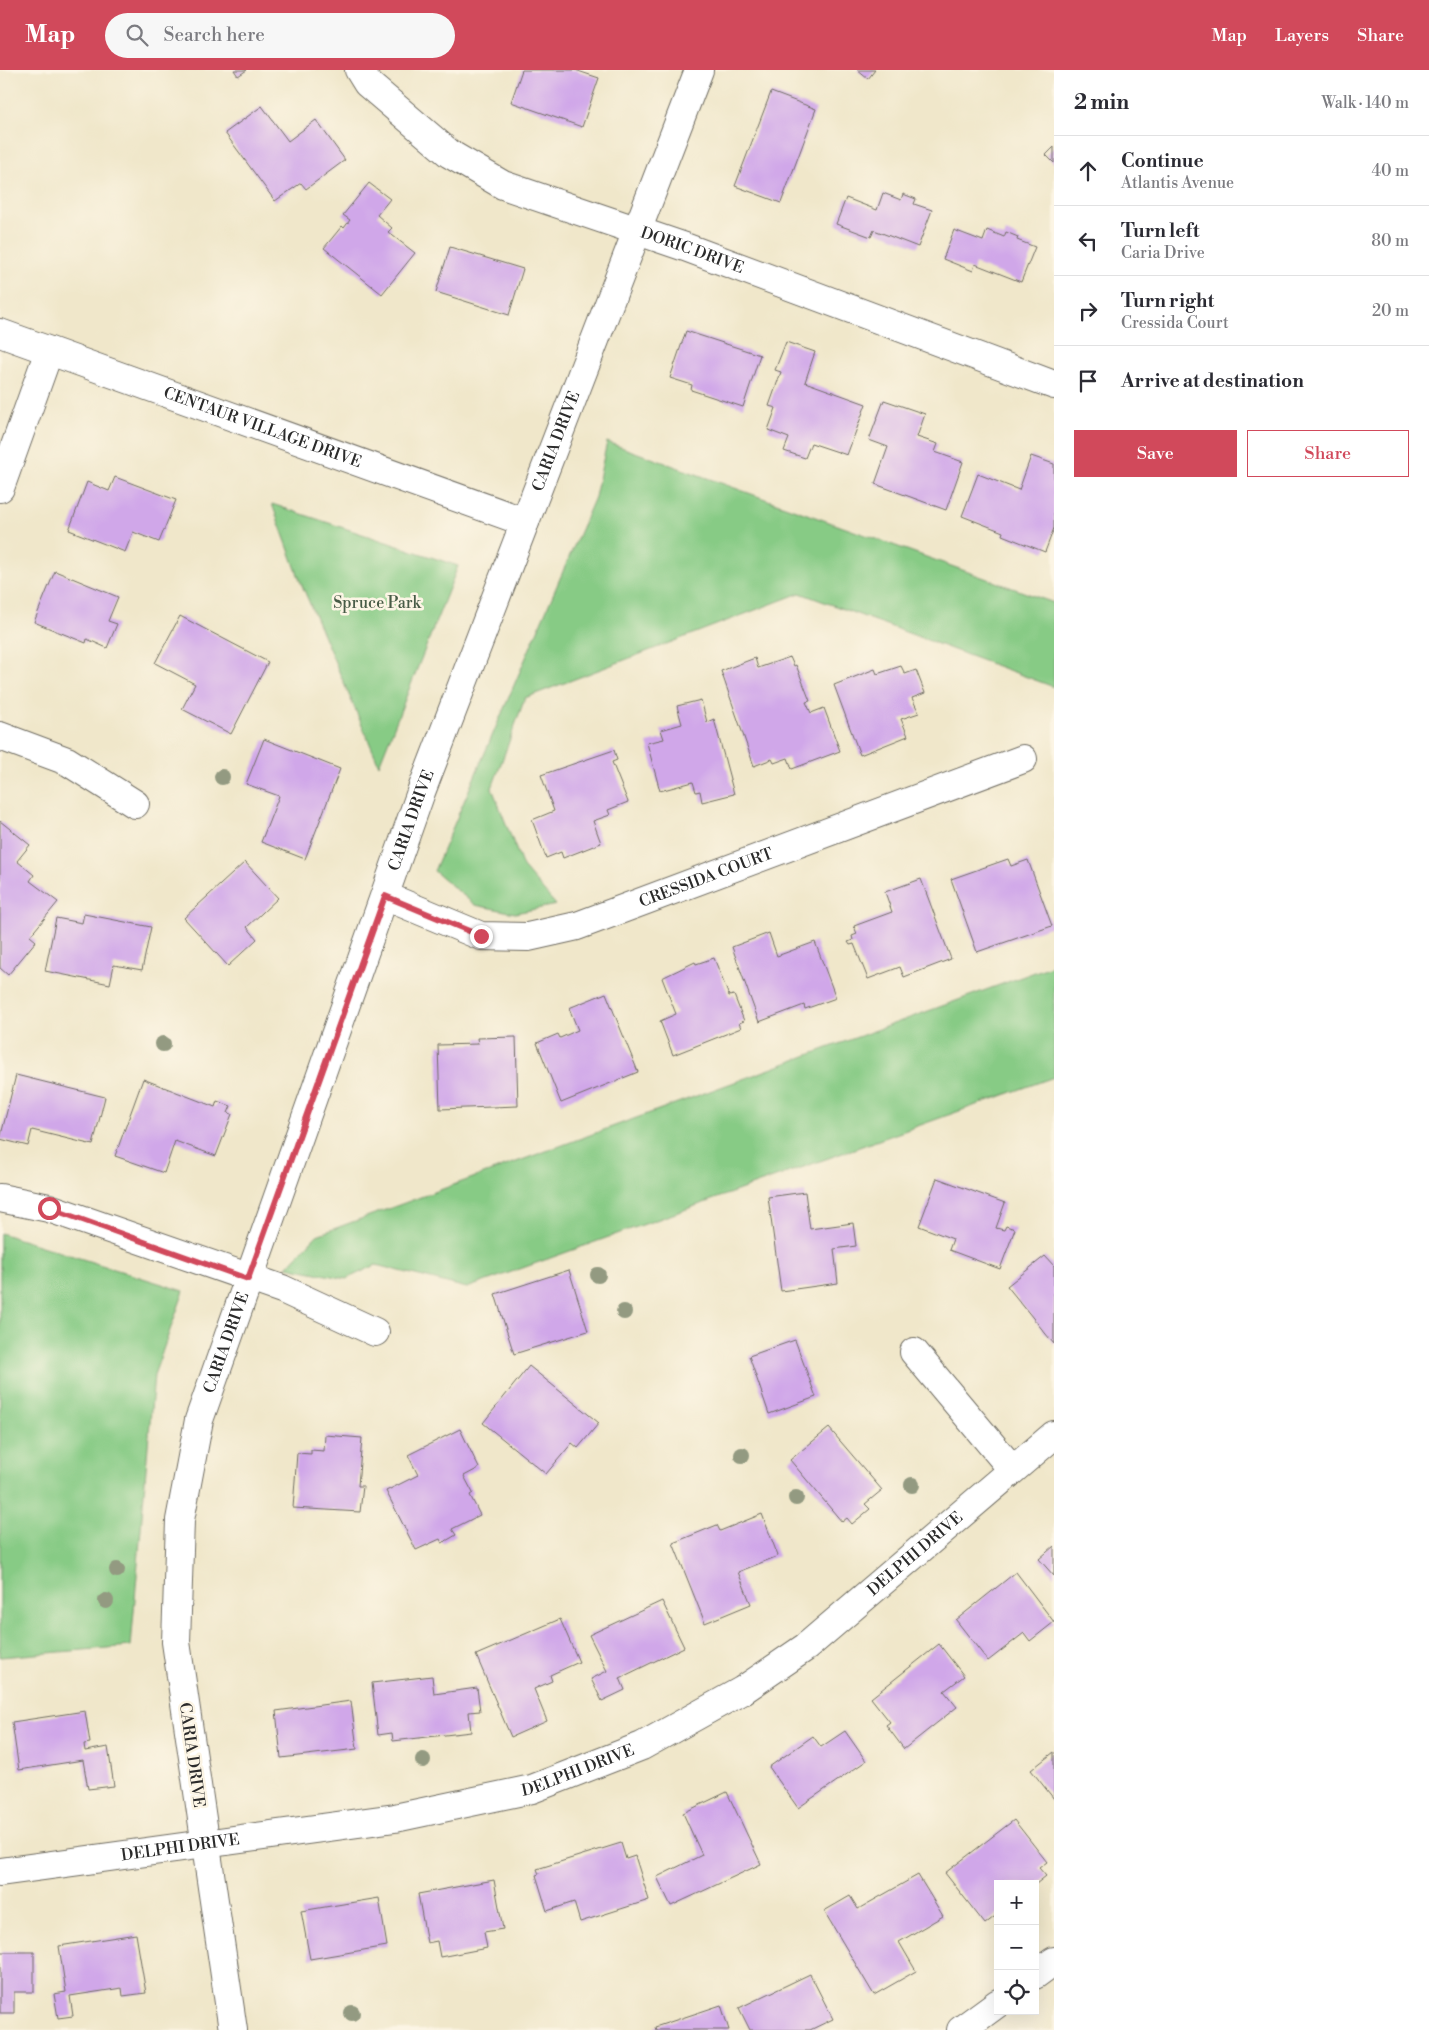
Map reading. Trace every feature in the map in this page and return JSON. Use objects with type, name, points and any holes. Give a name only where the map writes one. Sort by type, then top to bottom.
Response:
[{"type":"street","name":"DORIC DRIVE","points":[[359,70],[367,83],[450,154],[503,185],[685,247],[1054,385]]},
{"type":"street","name":"CARIA DRIVE","points":[[233,2030],[176,1642],[180,1520],[199,1420],[421,792],[699,70]]},
{"type":"street","name":"CENTAUR VILLAGE DRIVE","points":[[0,333],[525,522]]},
{"type":"street","points":[[0,488],[49,351]]},
{"type":"street","points":[[0,736],[67,761],[135,804]]},
{"type":"street","name":"CRESSIDA COURT","points":[[385,896],[481,936],[528,937],[577,926],[1023,759]]},
{"type":"street","points":[[0,1198],[49,1208],[248,1279],[296,1294],[375,1332]]},
{"type":"street","points":[[914,1352],[1012,1469]]},
{"type":"street","name":"DELPHI DRIVE","points":[[0,1872],[395,1818],[532,1789],[642,1746],[743,1690],[806,1648],[1012,1469],[1054,1435]]},
{"type":"street","points":[[1039,1972],[1054,1961]]},
{"type":"street","points":[[961,2030],[994,2006]]},
{"type":"green space","points":[[607,442],[1054,603],[1054,687],[800,593],[525,698],[492,788],[523,867],[556,905],[515,913],[475,905],[434,871],[595,497]]},
{"type":"green space","name":"Spruce Park","points":[[272,504],[458,566],[379,765],[301,583]]},
{"type":"green space","points":[[1054,965],[1054,1077],[467,1288],[376,1265],[346,1279],[287,1267],[317,1235]]},
{"type":"green space","points":[[0,1233],[184,1291],[154,1375],[131,1646],[0,1657]]},
{"type":"building","points":[[234,70],[247,70],[238,76]]},
{"type":"building","points":[[522,70],[575,70],[599,78],[582,127],[511,102]]},
{"type":"building","points":[[857,70],[875,70],[868,79]]},
{"type":"building","points":[[771,92],[816,109],[781,203],[735,186]]},
{"type":"building","points":[[262,106],[288,141],[316,120],[345,160],[306,189],[301,183],[275,201],[225,133]]},
{"type":"building","points":[[1054,147],[1054,163],[1046,155]]},
{"type":"building","points":[[369,183],[390,199],[377,215],[392,228],[388,232],[415,253],[382,294],[324,248],[342,226],[344,228],[350,220],[343,215]]},
{"type":"building","points":[[883,193],[901,200],[903,194],[916,199],[914,204],[932,210],[918,247],[874,230],[871,237],[836,224],[846,198],[877,210]]},
{"type":"building","points":[[954,230],[983,241],[987,230],[1004,237],[1006,232],[1018,237],[1017,240],[1035,247],[1021,282],[975,264],[973,271],[943,259]]},
{"type":"building","points":[[450,247],[523,269],[509,315],[436,292]]},
{"type":"building","points":[[686,331],[760,355],[743,407],[691,390],[692,385],[670,378]]},
{"type":"building","points":[[786,342],[815,352],[805,382],[866,404],[847,455],[811,443],[805,458],[784,451],[789,438],[768,430],[776,408],[769,406],[781,372],[775,370]]},
{"type":"building","points":[[884,400],[925,414],[917,437],[938,444],[935,452],[963,462],[946,510],[875,484],[888,447],[869,440]]},
{"type":"building","points":[[1031,456],[1054,464],[1054,528],[1045,552],[1002,535],[1003,532],[962,516],[978,474],[1019,490]]},
{"type":"building","points":[[115,477],[176,500],[159,542],[133,532],[125,552],[69,530],[87,482],[109,491]]},
{"type":"building","points":[[55,571],[118,597],[108,621],[117,624],[107,648],[87,639],[86,643],[34,622]]},
{"type":"building","points":[[180,616],[268,662],[231,734],[182,709],[195,684],[155,663]]},
{"type":"building","points":[[790,657],[794,666],[796,665],[810,701],[806,702],[811,713],[824,708],[840,751],[792,769],[788,758],[774,763],[772,759],[754,766],[721,671],[755,658],[758,668]]},
{"type":"building","points":[[901,666],[905,674],[916,670],[925,693],[912,698],[919,713],[901,719],[908,736],[860,755],[834,685],[875,669],[877,674]]},
{"type":"building","points":[[701,700],[707,722],[714,719],[734,794],[702,802],[700,791],[696,792],[693,782],[660,791],[647,743],[664,739],[661,730],[682,724],[677,706]]},
{"type":"building","points":[[264,739],[340,769],[305,859],[261,842],[279,796],[246,784]]},
{"type":"building","points":[[614,750],[617,760],[612,762],[628,802],[608,810],[610,815],[593,821],[601,843],[563,858],[561,852],[546,858],[532,820],[554,811],[541,775]]},
{"type":"building","points":[[0,821],[30,845],[17,861],[34,875],[30,881],[58,902],[30,936],[36,941],[8,975],[0,968]]},
{"type":"building","points":[[1008,859],[1011,866],[1028,860],[1052,926],[977,952],[951,879]]},
{"type":"building","points":[[245,862],[278,898],[247,927],[257,939],[228,966],[184,918]]},
{"type":"building","points":[[921,879],[951,959],[904,977],[900,967],[868,979],[854,944],[850,945],[848,942],[853,940],[852,936],[857,934],[854,926],[892,912],[885,892]]},
{"type":"building","points":[[84,914],[151,927],[142,970],[114,965],[110,984],[45,971],[56,918],[82,923]]},
{"type":"building","points":[[769,933],[777,956],[815,942],[836,998],[805,1009],[804,1005],[759,1022],[732,947]]},
{"type":"building","points":[[714,958],[729,996],[734,995],[744,1021],[739,1023],[741,1028],[673,1055],[660,1021],[676,1014],[662,978],[695,962],[696,964]]},
{"type":"building","points":[[606,993],[638,1072],[561,1103],[537,1043],[558,1034],[560,1038],[578,1030],[569,1008]]},
{"type":"building","points":[[516,1037],[518,1106],[440,1109],[438,1045],[478,1044],[477,1038]]},
{"type":"building","points":[[16,1075],[105,1097],[93,1145],[32,1130],[28,1146],[0,1139]]},
{"type":"building","points":[[143,1079],[215,1107],[217,1101],[231,1106],[228,1113],[232,1114],[216,1156],[175,1141],[164,1173],[115,1156]]},
{"type":"building","points":[[937,1178],[1005,1203],[996,1228],[1004,1230],[1006,1226],[1015,1229],[1000,1269],[949,1250],[953,1239],[919,1226]]},
{"type":"building","points":[[805,1192],[810,1229],[853,1223],[856,1246],[834,1249],[838,1283],[781,1291],[768,1197]]},
{"type":"building","points":[[1045,1256],[1054,1266],[1054,1344],[1007,1286]]},
{"type":"building","points":[[569,1270],[588,1331],[514,1354],[495,1294]]},
{"type":"building","points":[[795,1340],[816,1397],[769,1414],[749,1356]]},
{"type":"building","points":[[529,1366],[599,1423],[578,1448],[572,1443],[546,1474],[483,1423]]},
{"type":"building","points":[[829,1428],[882,1490],[865,1504],[870,1509],[852,1524],[847,1518],[842,1522],[790,1460]]},
{"type":"building","points":[[460,1429],[479,1468],[464,1476],[473,1493],[470,1495],[480,1515],[452,1529],[456,1535],[442,1543],[440,1539],[416,1550],[386,1491],[418,1475],[408,1455]]},
{"type":"building","points":[[325,1435],[362,1438],[358,1486],[363,1486],[360,1512],[293,1508],[297,1453],[311,1454],[311,1450],[324,1451]]},
{"type":"building","points":[[762,1514],[778,1556],[738,1572],[751,1604],[705,1623],[673,1543],[717,1525],[720,1531]]},
{"type":"building","points":[[1054,1546],[1054,1576],[1039,1559]]},
{"type":"building","points":[[1016,1572],[1054,1622],[1030,1641],[1024,1633],[988,1661],[956,1620]]},
{"type":"building","points":[[662,1601],[684,1647],[620,1678],[625,1690],[602,1701],[591,1679],[607,1671],[589,1635]]},
{"type":"building","points":[[560,1619],[579,1662],[550,1675],[552,1681],[534,1689],[547,1721],[511,1737],[476,1655]]},
{"type":"building","points":[[939,1644],[964,1676],[944,1691],[957,1707],[904,1749],[886,1725],[890,1722],[871,1698]]},
{"type":"building","points":[[432,1676],[434,1694],[477,1688],[480,1711],[469,1712],[471,1732],[393,1741],[392,1733],[378,1735],[372,1683]]},
{"type":"building","points":[[351,1701],[357,1749],[281,1758],[276,1711]]},
{"type":"building","points":[[85,1711],[90,1743],[84,1744],[85,1751],[108,1747],[114,1786],[88,1789],[83,1760],[19,1770],[12,1722]]},
{"type":"building","points":[[845,1731],[866,1761],[798,1808],[769,1767],[813,1736],[821,1747]]},
{"type":"building","points":[[1054,1752],[1054,1799],[1031,1770]]},
{"type":"building","points":[[727,1792],[761,1864],[671,1906],[657,1877],[702,1855],[683,1813]]},
{"type":"building","points":[[1014,1820],[1047,1862],[1039,1868],[1046,1876],[1039,1882],[1039,1880],[994,1880],[994,1917],[985,1924],[945,1873]]},
{"type":"building","points":[[621,1843],[626,1859],[635,1856],[649,1900],[580,1922],[574,1902],[547,1911],[536,1875],[539,1874],[537,1869]]},
{"type":"building","points":[[918,1875],[943,1916],[899,1942],[916,1971],[874,1995],[824,1911],[850,1896],[858,1909]]},
{"type":"building","points":[[494,1880],[503,1929],[484,1932],[487,1948],[440,1957],[437,1941],[427,1943],[418,1894]]},
{"type":"building","points":[[379,1898],[387,1946],[310,1959],[301,1911]]},
{"type":"building","points":[[136,1934],[146,1993],[123,1996],[122,1988],[70,1996],[73,2016],[58,2018],[54,1994],[66,1992],[59,1946]]},
{"type":"building","points":[[0,1952],[34,1952],[34,1992],[14,1992],[14,2013],[0,2013]]},
{"type":"building","points":[[810,1974],[833,2019],[810,2030],[750,2030],[739,2008]]},
{"type":"building","points":[[721,2005],[729,2030],[656,2030],[655,2027]]},
{"type":"route","points":[[49,1208],[248,1279],[385,896],[481,936]]}]
